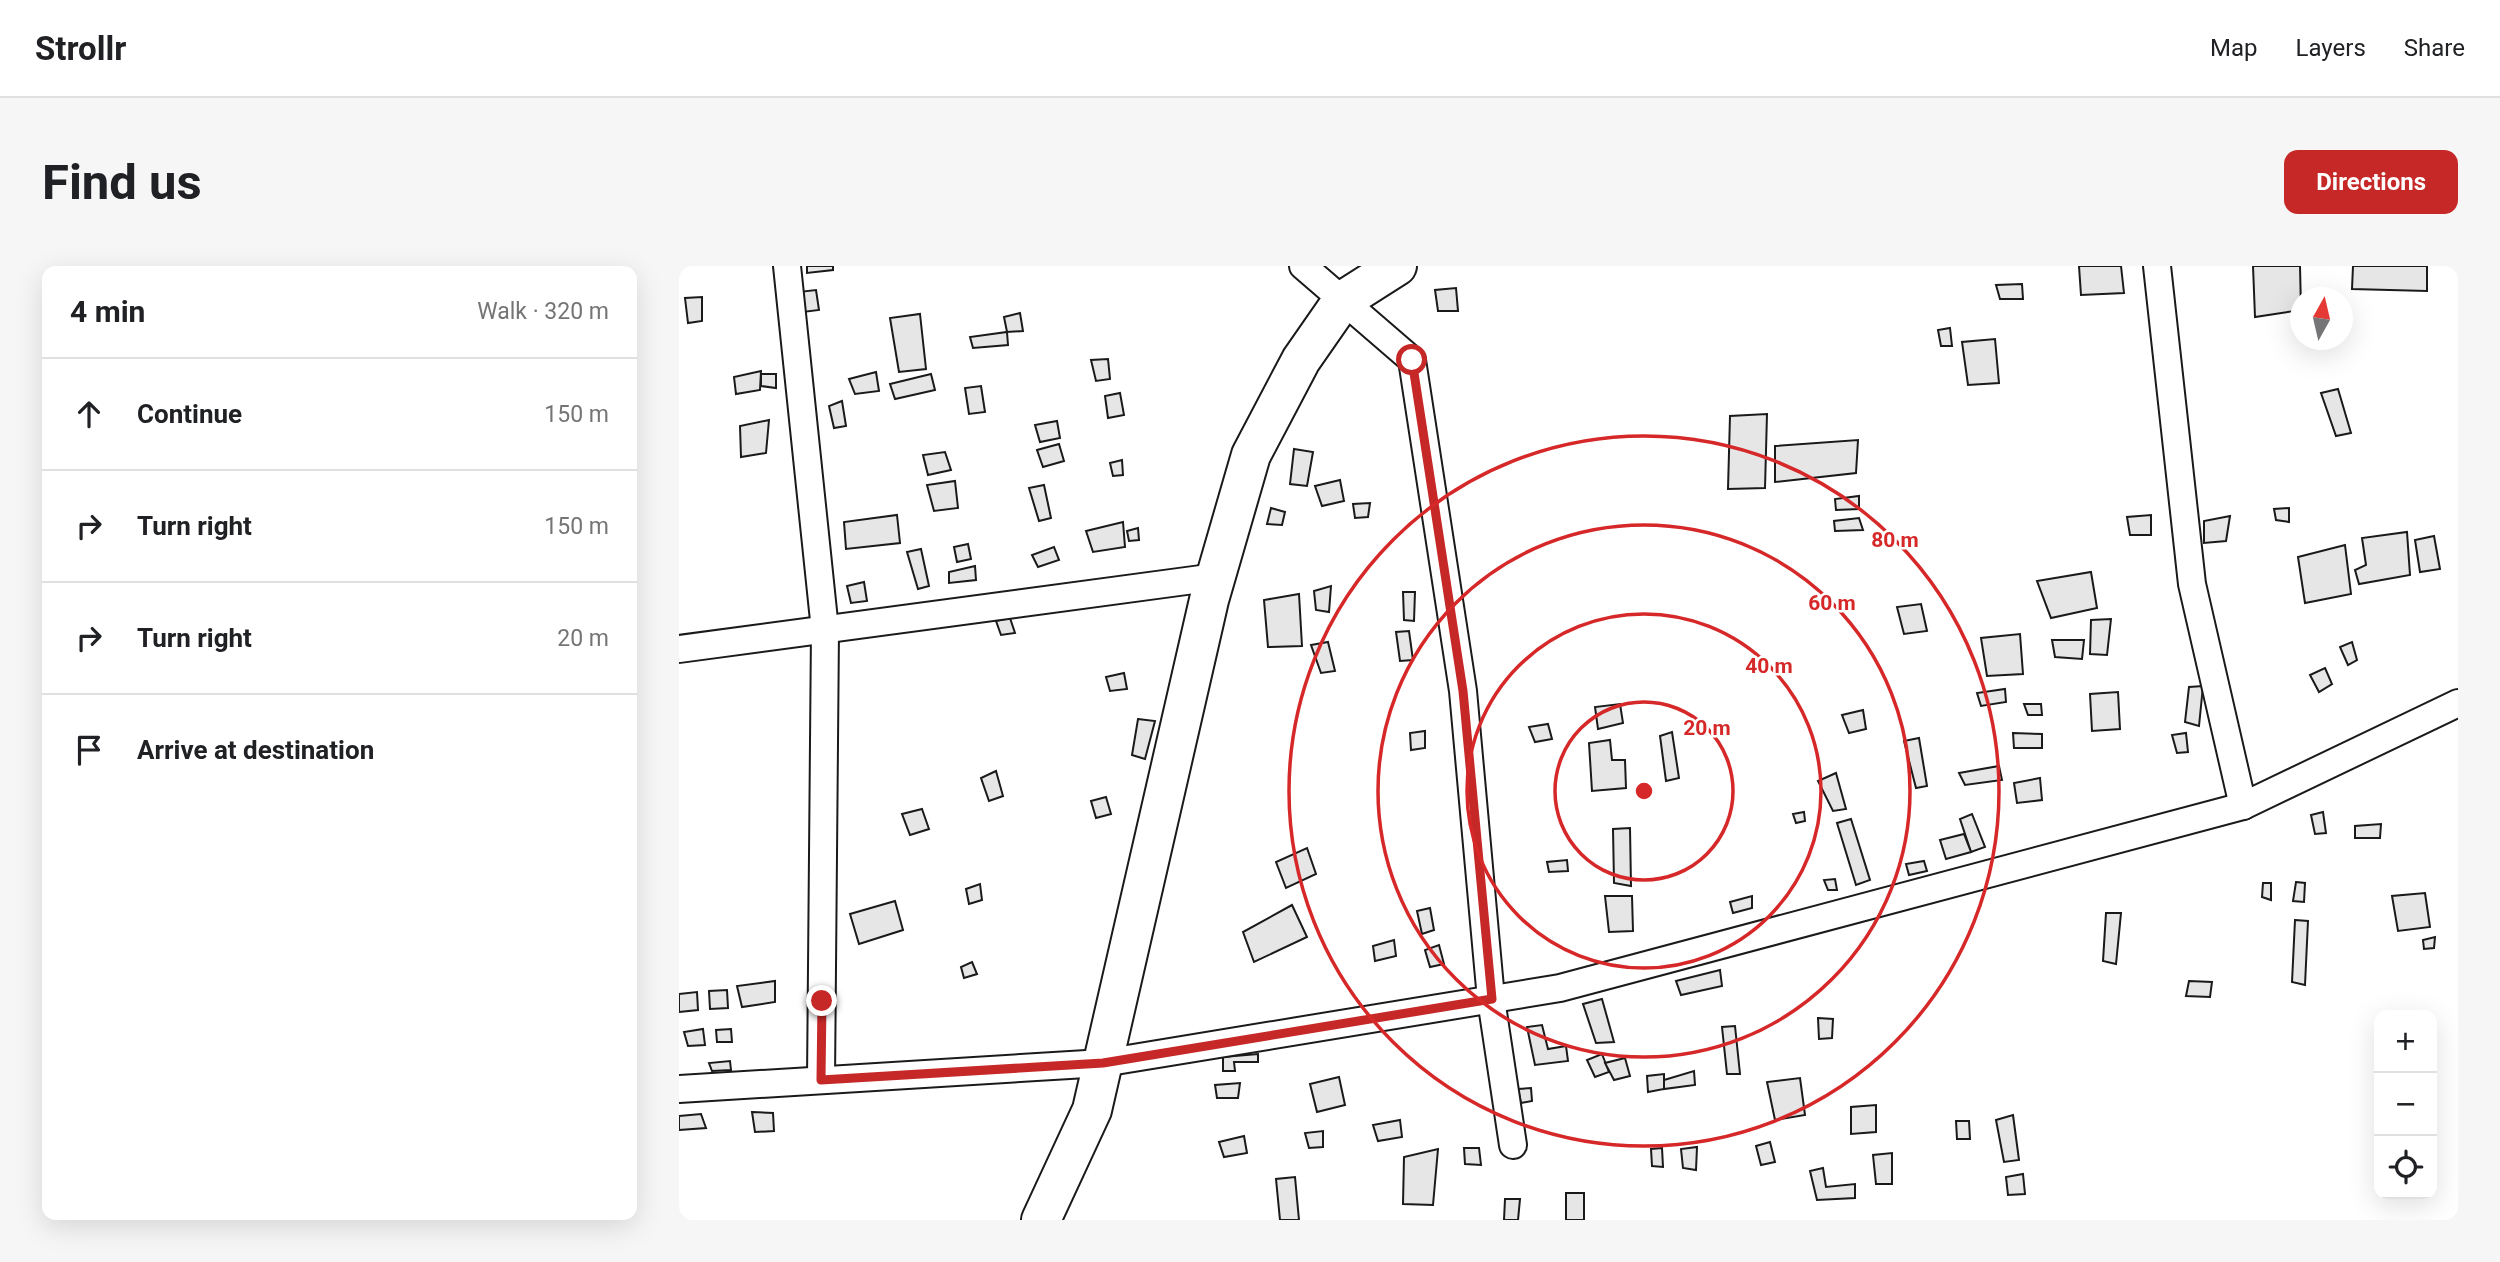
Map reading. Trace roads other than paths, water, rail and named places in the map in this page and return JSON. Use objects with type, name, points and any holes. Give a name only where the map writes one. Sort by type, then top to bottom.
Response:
[{"type":"main road","points":[[1041,1220],[1092,1110],[1216,577],[1251,454],[1301,360],[1342,301],[1397,266]]},
{"type":"street","points":[[787,266],[825,629],[821,1080]]},
{"type":"street","points":[[1303,266],[1412,360],[1463,691],[1492,999],[1513,1145]]},
{"type":"street","points":[[2157,266],[2192,584],[2243,806]]},
{"type":"street","points":[[679,649],[1216,577]]},
{"type":"street","points":[[679,1089],[1103,1063],[1560,988],[2243,806],[2458,703]]}]
